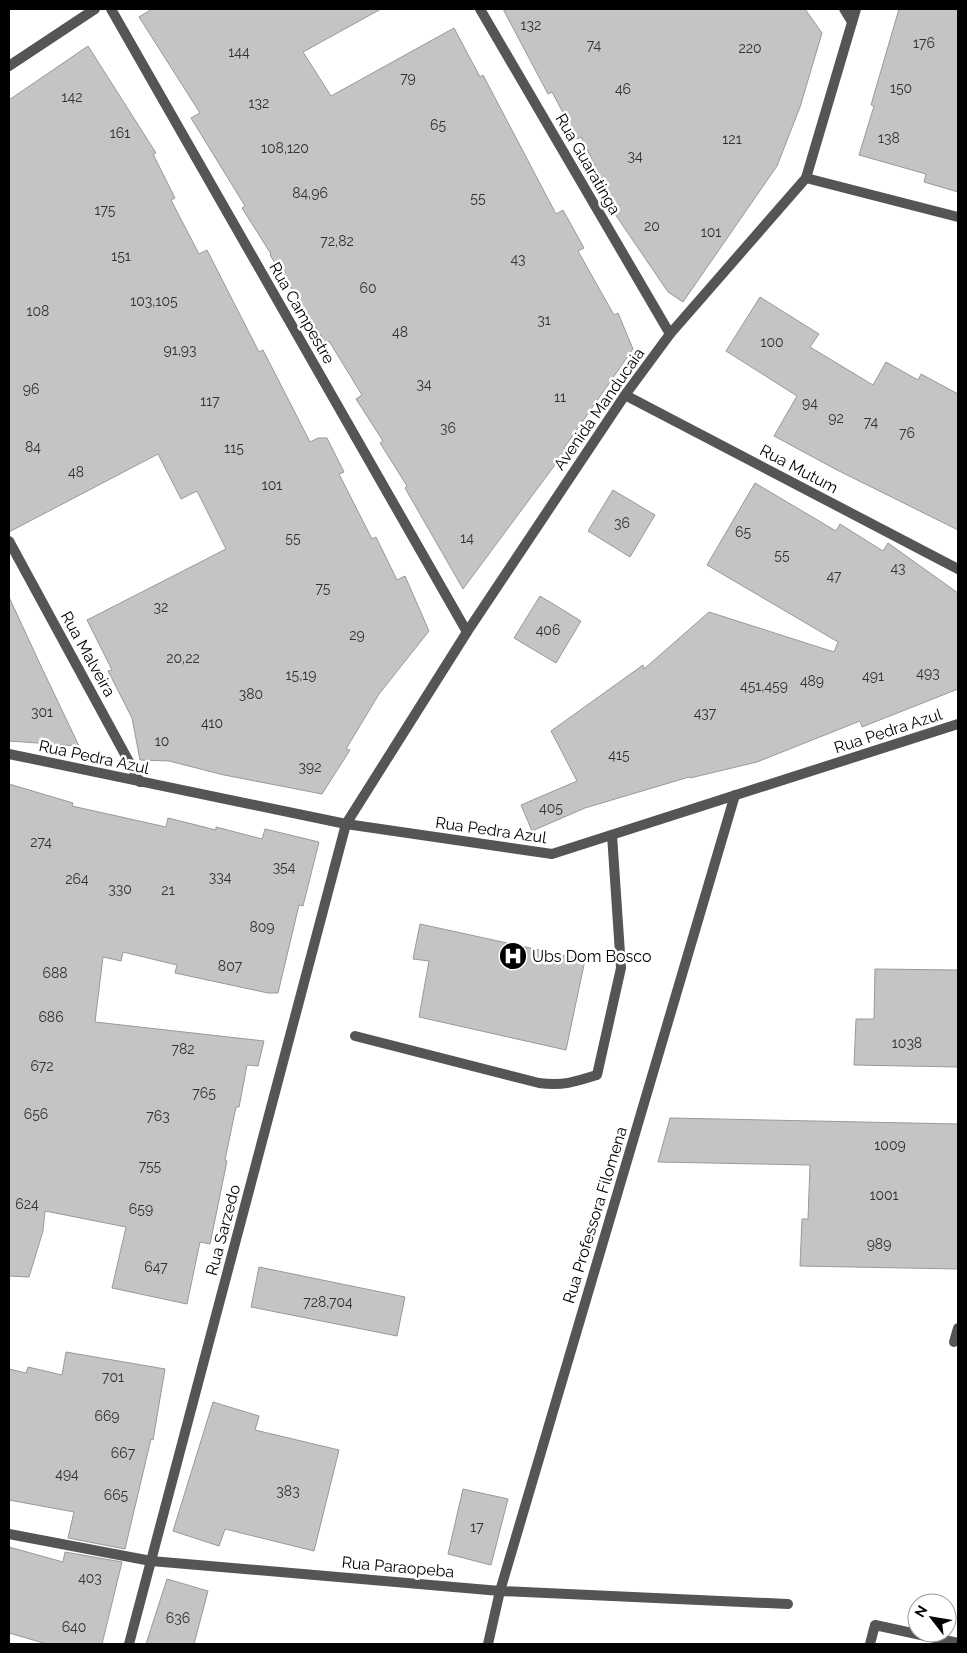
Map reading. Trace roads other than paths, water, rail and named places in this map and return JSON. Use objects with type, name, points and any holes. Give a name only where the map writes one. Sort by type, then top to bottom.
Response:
[{"type":"street","points":[[9,66],[95,9]]},
{"type":"street","name":"Rua Campestre","points":[[111,9],[467,632]]},
{"type":"street","name":"Rua Guaratinga","points":[[480,9],[670,334]]},
{"type":"street","points":[[844,9],[852,22]]},
{"type":"street","name":"Avenida Manducaia","points":[[346,824],[467,632],[625,396],[670,334],[806,178],[856,9]]},
{"type":"street","points":[[806,178],[958,217]]},
{"type":"street","name":"Rua Mutum","points":[[625,396],[958,569]]},
{"type":"street","name":"Rua Malveira","points":[[9,541],[140,782]]},
{"type":"street","name":"Rua Pedra Azul","points":[[9,754],[346,824],[552,854],[958,724]]},
{"type":"street","name":"Rua Professora Filomena","points":[[488,1644],[500,1591],[735,795]]},
{"type":"street","name":"Rua Sarzedo","points":[[129,1644],[346,824]]},
{"type":"street","points":[[355,1036],[540,1083],[564,1084],[597,1074],[621,968],[612,835]]},
{"type":"street","points":[[954,1342],[958,1328]]},
{"type":"street","name":"Rua Paraopeba","points":[[9,1534],[151,1561],[500,1591],[788,1604]]},
{"type":"street","points":[[870,1644],[875,1625],[958,1643]]},
{"type":"place","name":"Ubs Dom Bosco","points":[[513,956]]}]
